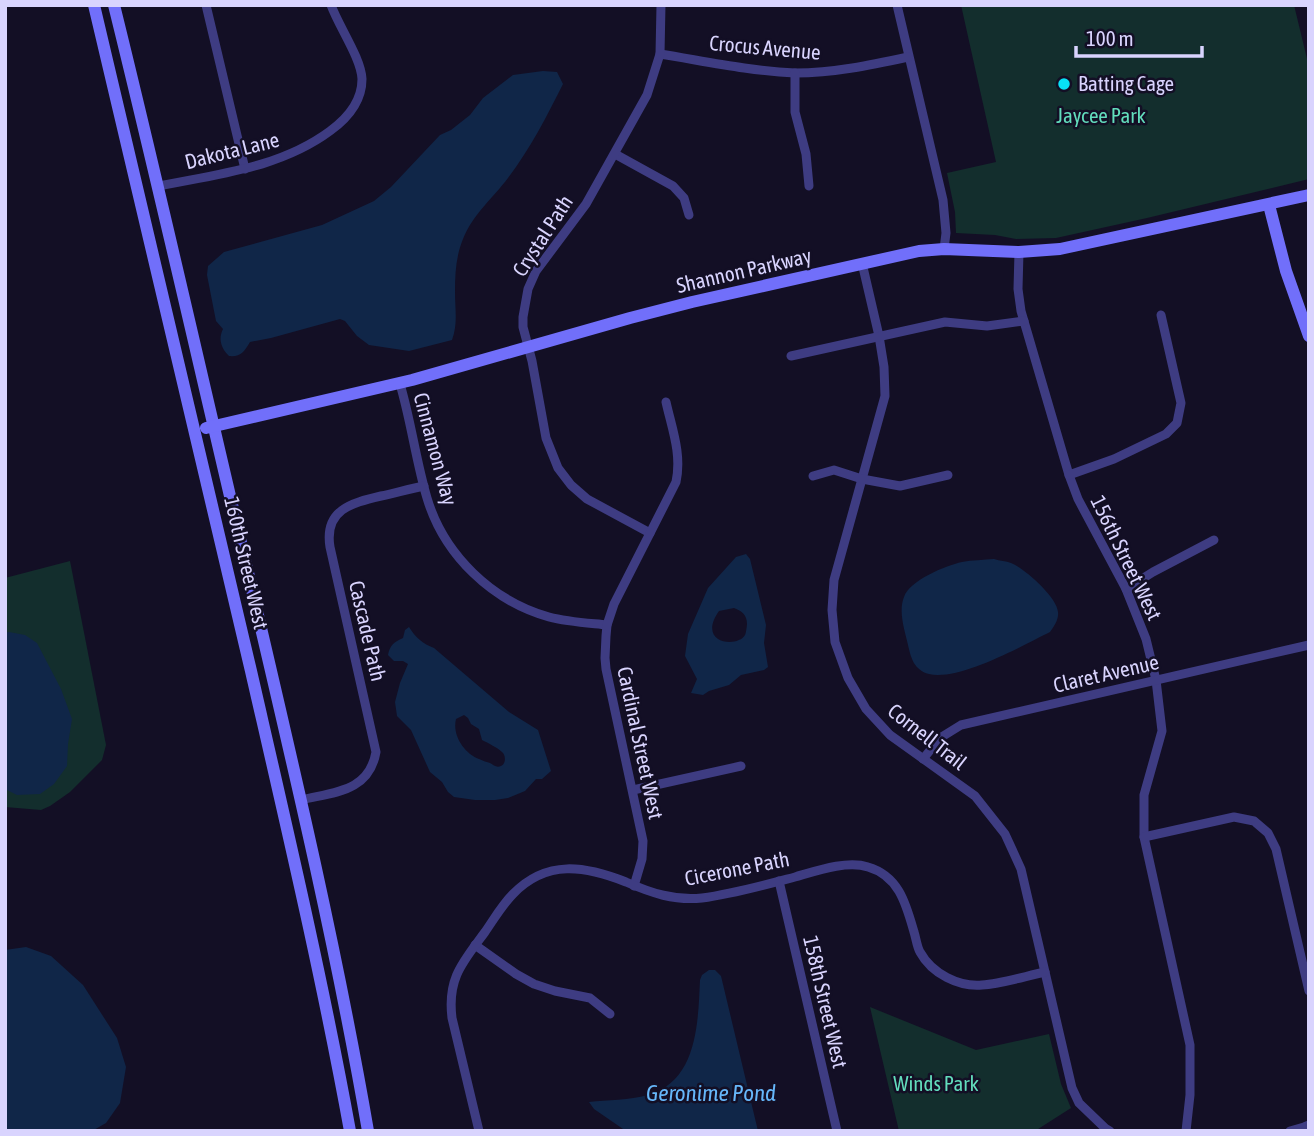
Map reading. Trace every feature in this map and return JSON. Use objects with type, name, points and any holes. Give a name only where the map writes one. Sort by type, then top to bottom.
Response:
[{"type":"main road","name":"160th Street West","points":[[94,5],[297,872],[350,1131]]},
{"type":"main road","name":"160th Street West","points":[[114,5],[159,186],[301,800],[352,1037],[369,1131]]},
{"type":"main road","name":"Shannon Parkway","points":[[195,429],[214,427],[400,384],[642,315],[919,251],[944,249],[1019,252],[1060,249],[1309,195]]},
{"type":"main road","points":[[1269,205],[1286,271],[1309,336]]},
{"type":"street","points":[[206,5],[245,169]]},
{"type":"street","name":"Dakota Lane","points":[[159,186],[268,163],[317,140],[346,118],[359,97],[361,72],[331,5]]},
{"type":"street","name":"Crystal Path","points":[[650,533],[587,499],[571,485],[558,468],[546,438],[523,317],[531,280],[586,204],[648,95],[660,54],[661,5]]},
{"type":"street","points":[[897,5],[943,200],[946,233],[944,249]]},
{"type":"street","name":"Crocus Avenue","points":[[660,54],[794,72],[834,71],[908,57]]},
{"type":"street","points":[[794,72],[795,112],[806,155],[809,186]]},
{"type":"street","points":[[615,154],[673,186],[684,198],[689,215]]},
{"type":"street","name":"156th Street West","points":[[1019,252],[1018,289],[1024,321],[1069,475],[1078,499],[1126,589],[1146,639],[1156,680],[1162,731],[1144,795],[1144,836],[1190,1045],[1190,1095],[1186,1131]]},
{"type":"street","name":"Cornell Trail","points":[[862,263],[879,336],[885,396],[834,580],[832,610],[835,642],[848,678],[866,709],[890,735],[975,796],[1005,834],[1021,869],[1072,1088],[1079,1102],[1110,1131]]},
{"type":"street","points":[[1069,475],[1114,459],[1166,434],[1177,423],[1181,403],[1161,315]]},
{"type":"street","points":[[792,356],[945,322],[987,326],[1024,321]]},
{"type":"street","name":"Cinnamon Way","points":[[400,384],[432,513],[450,545],[474,574],[493,590],[536,613],[563,620],[607,625]]},
{"type":"street","name":"Cardinal Street West","points":[[634,886],[643,850],[641,831],[606,669],[605,647],[607,625],[614,604],[674,487],[678,453],[666,402]]},
{"type":"street","points":[[813,476],[834,470],[862,479],[900,485],[948,475]]},
{"type":"street","name":"Cascade Path","points":[[301,800],[355,785],[370,771],[376,752],[330,547],[331,525],[339,512],[351,504],[424,486]]},
{"type":"street","points":[[1126,589],[1214,540]]},
{"type":"street","name":"Claret Avenue","points":[[923,759],[940,738],[961,725],[1309,645]]},
{"type":"street","points":[[633,790],[741,766]]},
{"type":"street","points":[[1144,836],[1234,817],[1254,821],[1268,833],[1276,849],[1309,991]]},
{"type":"street","name":"Cicerone Path","points":[[479,1131],[450,1006],[450,994],[456,976],[475,945],[513,894],[524,884],[544,874],[564,869],[585,869],[671,897],[696,898],[836,866],[865,865],[891,879],[904,899],[920,952],[932,967],[948,978],[964,984],[983,985],[1045,972]]},
{"type":"street","name":"158th Street West","points":[[779,881],[837,1131]]},
{"type":"street","points":[[475,945],[534,984],[590,998],[610,1014]]},
{"type":"street","points":[[1290,1131],[1309,1125]]},
{"type":"green space","name":"Jaycee Park","points":[[961,5],[1294,5],[1309,67],[1309,179],[1056,238],[1016,239],[956,233],[955,212],[947,173],[996,162]]},
{"type":"green space","points":[[70,561],[106,745],[102,760],[70,792],[50,806],[41,810],[5,807],[5,578]]},
{"type":"green space","name":"Winds Park","points":[[870,1007],[976,1050],[1049,1034],[1061,1084],[1071,1108],[1035,1131],[899,1131]]},
{"type":"water","points":[[557,72],[563,84],[524,156],[478,214],[463,239],[456,265],[456,322],[452,340],[409,351],[369,345],[340,319],[250,342],[244,351],[236,356],[226,353],[221,340],[223,329],[216,321],[207,275],[208,266],[224,252],[322,225],[374,201],[391,187],[440,135],[470,115],[483,98],[513,75]]},
{"type":"water","points":[[746,554],[750,559],[766,625],[764,643],[768,667],[741,675],[729,685],[703,695],[691,693],[697,679],[685,656],[688,634],[708,588],[736,557]],"holes":[[[734,608],[746,618],[745,634],[741,639],[728,642],[715,637],[713,622],[719,611]]]},
{"type":"water","points":[[994,559],[1017,566],[1046,591],[1058,612],[1053,628],[1024,645],[973,667],[942,675],[920,670],[910,654],[903,621],[902,603],[908,591],[929,575],[947,567],[966,561]]},
{"type":"water","points":[[409,627],[420,640],[434,648],[509,712],[538,730],[551,771],[542,779],[536,779],[525,791],[508,798],[475,800],[454,797],[448,792],[442,782],[430,772],[411,730],[397,716],[395,702],[408,664],[394,661],[388,655],[393,644],[403,638]],"holes":[[[464,715],[471,724],[479,729],[482,740],[503,753],[503,765],[499,767],[480,760],[464,748],[455,725],[456,719]]]},
{"type":"water","points":[[5,633],[25,635],[37,643],[61,689],[72,719],[67,766],[54,784],[40,794],[17,795],[5,789]]},
{"type":"water","points":[[26,947],[51,956],[83,985],[117,1038],[126,1067],[120,1103],[106,1123],[92,1131],[5,1130],[5,950]]},
{"type":"water","name":"Geronime Pond","points":[[709,970],[715,970],[721,976],[758,1131],[626,1131],[594,1109],[589,1102],[648,1095],[665,1088],[677,1077],[692,1048],[700,980]]},
{"type":"place","name":"Batting Cage","points":[[1064,84]]}]
